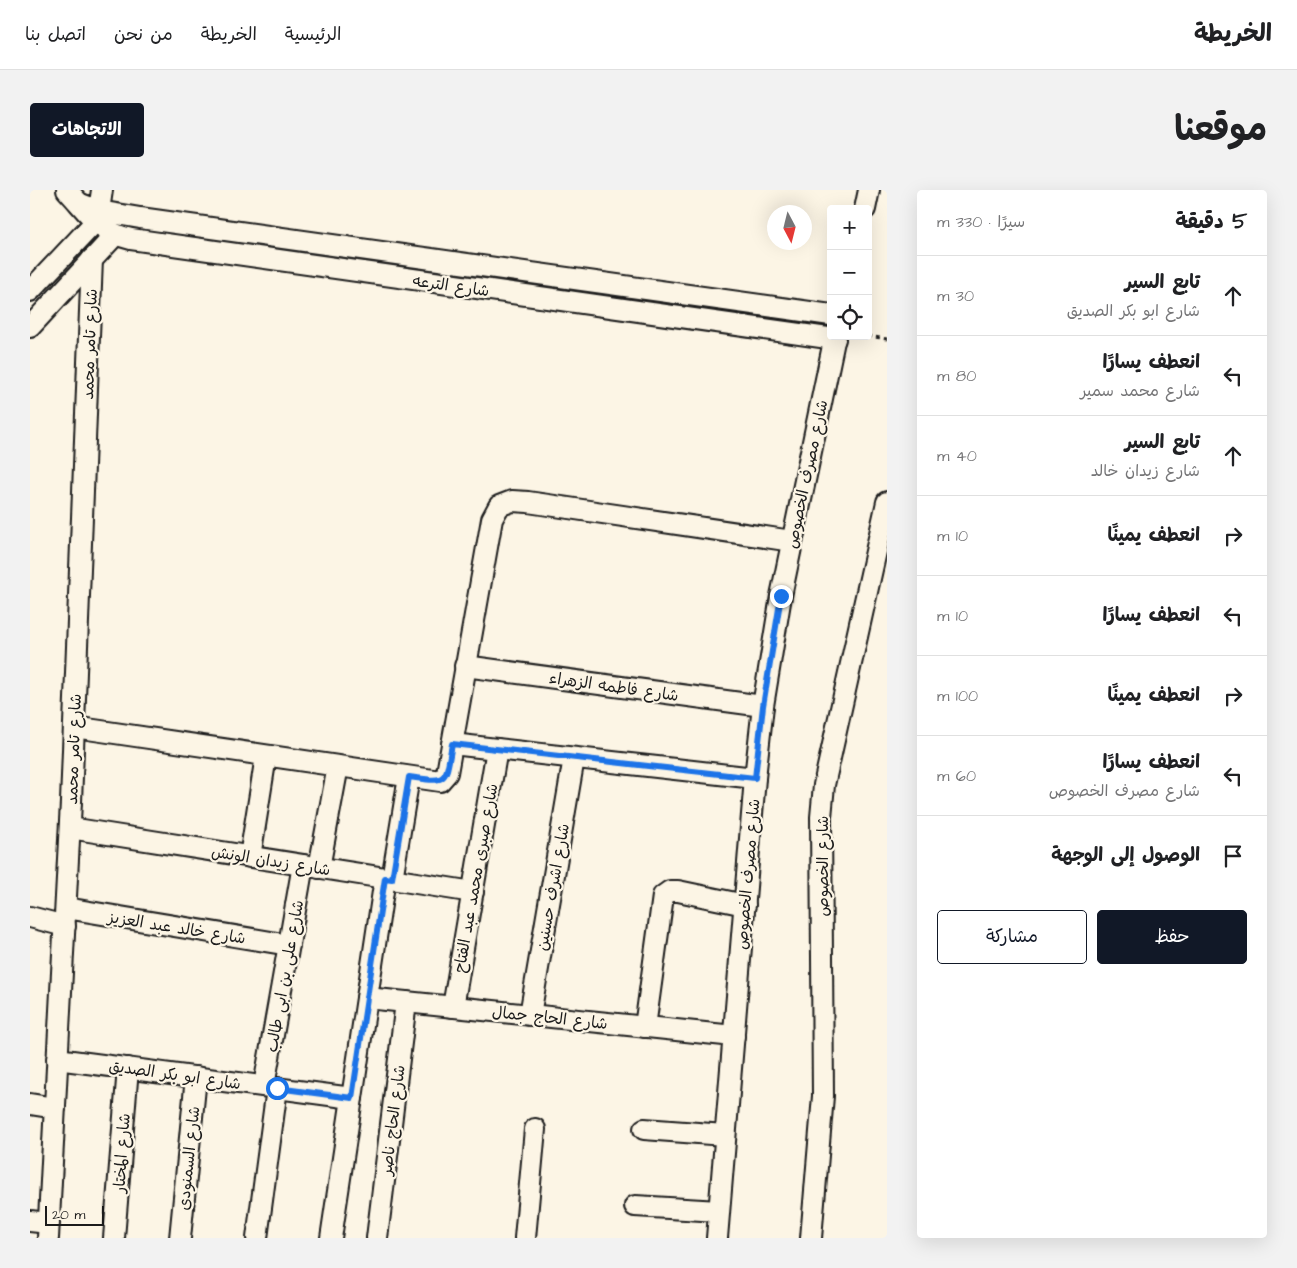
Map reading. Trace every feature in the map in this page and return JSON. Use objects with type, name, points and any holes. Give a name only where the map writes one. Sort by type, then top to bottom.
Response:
[{"type":"street","name":"شارع الترعه","points":[[67,190],[115,235],[131,239],[827,336]]},
{"type":"street","points":[[30,291],[91,212],[102,190]]},
{"type":"street","points":[[866,205],[869,190]]},
{"type":"street","name":"شارع الترعه","points":[[91,212],[827,314]]},
{"type":"street","points":[[30,326],[115,235]]},
{"type":"street","name":"شارع تامر محمد","points":[[42,1227],[55,1108],[70,828],[92,260]]},
{"type":"street","name":"شارع مصرف الخصوص","points":[[717,1238],[755,778],[763,706],[792,541],[834,340]]},
{"type":"street","points":[[74,727],[436,781],[443,779],[447,773],[492,519],[499,506],[505,503],[528,502],[792,541]]},
{"type":"street","name":"شارع الخصوص","points":[[811,1238],[823,1096],[821,817],[824,785],[887,502]]},
{"type":"street","name":"شارع فاطمه الزهراء","points":[[466,666],[763,706]]},
{"type":"street","points":[[452,744],[755,778]]},
{"type":"street","name":"شارع صبرى محمد عبد الفتاح","points":[[453,1007],[497,749]]},
{"type":"street","points":[[250,857],[266,756]]},
{"type":"street","name":"شارع اشرف حسنين","points":[[530,1016],[574,758]]},
{"type":"street","name":"شارع على بن ابى طالب","points":[[257,1238],[270,1087],[289,945],[338,766]]},
{"type":"street","points":[[331,1238],[367,998],[388,879],[409,777]]},
{"type":"street","name":"شارع زيدان الونش","points":[[70,828],[473,892]]},
{"type":"street","points":[[645,1027],[663,896],[674,890],[745,905]]},
{"type":"street","name":"شارع خالد عبد العزيز","points":[[30,917],[65,917],[289,945]]},
{"type":"street","name":"شارع الحاج جمال","points":[[367,998],[734,1036]]},
{"type":"street","name":"شارع الحاج ناصر","points":[[377,1238],[406,1002]]},
{"type":"street","name":"شارع ابو بكر الصديق","points":[[57,1059],[352,1098]]},
{"type":"street","name":"شارع المختار","points":[[114,1238],[128,1068]]},
{"type":"street","name":"شارع السمنودى","points":[[180,1238],[196,1077]]},
{"type":"street","points":[[30,1104],[55,1108]]},
{"type":"street","points":[[525,1238],[535,1129]]},
{"type":"street","points":[[644,1129],[725,1135]]},
{"type":"street","points":[[635,1206],[719,1211]]},
{"type":"path","points":[[872,337],[887,339]]},
{"type":"route","points":[[277,1088],[352,1098],[385,878],[392,879],[409,777],[436,781],[443,779],[447,773],[452,744],[755,778],[763,706],[781,596]]}]
